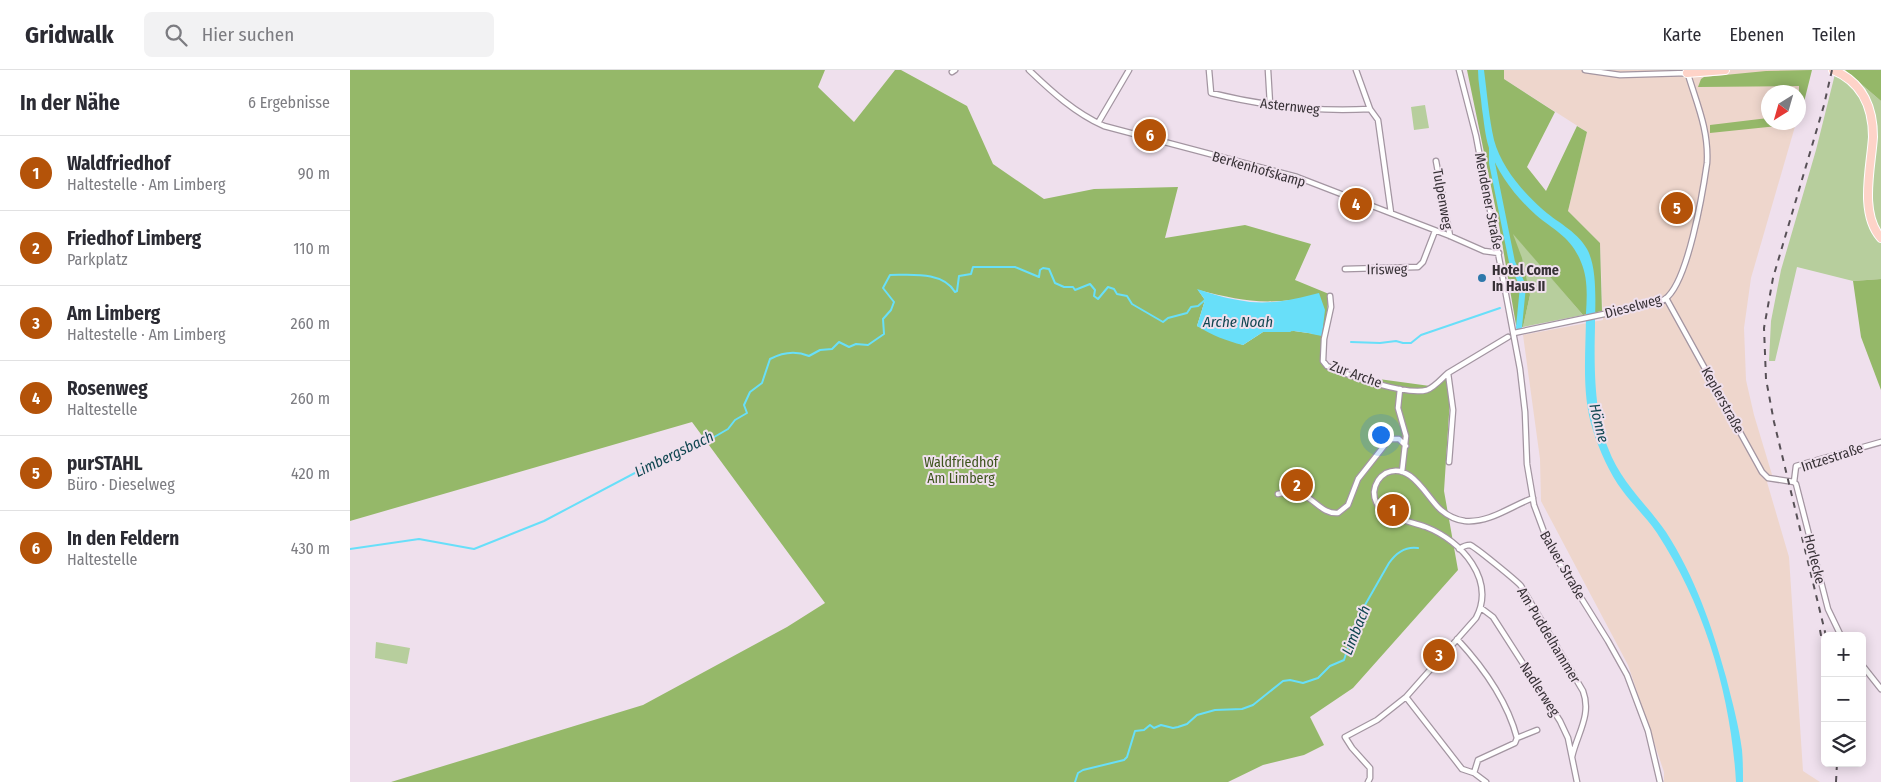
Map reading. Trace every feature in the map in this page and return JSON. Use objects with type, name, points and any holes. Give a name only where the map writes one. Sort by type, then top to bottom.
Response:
[{"type":"main road","points":[[1687,71],[1724,70]]},
{"type":"main road","points":[[1832,70],[1854,82],[1864,94],[1870,109],[1873,126],[1868,211],[1873,227],[1881,238]]},
{"type":"street","points":[[1098,123],[1129,70]]},
{"type":"street","name":"Asternweg","points":[[1209,70],[1211,93],[1241,100],[1313,110],[1370,109]]},
{"type":"street","points":[[1268,70],[1270,104]]},
{"type":"street","points":[[1356,70],[1370,109],[1378,120],[1391,213]]},
{"type":"street","name":"Mendener Straße","points":[[1459,70],[1476,136],[1514,333]]},
{"type":"street","points":[[1586,70],[1620,75],[1687,71]]},
{"type":"street","name":"Berkenhofskamp","points":[[1033,71],[1070,107],[1098,123],[1182,148],[1297,177],[1484,251],[1499,253]]},
{"type":"street","name":"Dieselweg","points":[[1514,333],[1647,306],[1666,298],[1679,278],[1687,258],[1707,162],[1706,134],[1687,71]]},
{"type":"street","name":"Tulpenweg","points":[[1436,161],[1450,236]]},
{"type":"street","name":"Irisweg","points":[[1345,269],[1418,267],[1423,262],[1435,231]]},
{"type":"street","name":"Zur Arche","points":[[1330,296],[1331,307],[1324,339],[1324,363],[1341,372],[1400,389],[1428,390],[1466,360],[1508,337]]},
{"type":"street","name":"Keplerstraße","points":[[1666,298],[1762,472],[1768,478],[1794,482]]},
{"type":"street","name":"Balver Straße","points":[[1514,333],[1524,390],[1527,464],[1532,498],[1540,524],[1550,548],[1627,675],[1648,730],[1660,782]]},
{"type":"street","points":[[1448,373],[1453,410],[1449,462]]},
{"type":"street","points":[[1400,389],[1398,402],[1405,428],[1406,446],[1402,472]]},
{"type":"street","points":[[1278,494],[1289,492],[1307,496],[1325,510],[1338,513],[1348,505],[1358,479],[1388,441],[1399,439],[1406,446]]},
{"type":"street","name":"Intzestraße","points":[[1794,482],[1796,466],[1881,442]]},
{"type":"street","points":[[1368,782],[1370,768],[1345,737],[1377,720],[1406,697],[1476,618],[1483,590],[1479,575],[1470,560],[1458,549],[1434,531],[1391,516],[1378,505],[1374,494],[1380,478],[1392,472],[1402,472],[1414,479],[1442,511],[1464,521],[1481,521],[1532,498]]},
{"type":"street","name":"Horlecke","points":[[1794,482],[1828,609],[1839,632]]},
{"type":"street","name":"Am Puddelhammer","points":[[1458,549],[1473,546],[1521,586],[1583,691],[1586,702],[1586,714],[1572,757]]},
{"type":"street","name":"Nadlerweg","points":[[1480,608],[1493,616],[1560,720],[1568,738],[1578,782]]},
{"type":"street","points":[[1457,639],[1485,672],[1504,701],[1517,738]]},
{"type":"street","points":[[1866,670],[1881,690]]},
{"type":"street","points":[[1406,697],[1462,769],[1474,773],[1486,782]]},
{"type":"street","points":[[1474,773],[1478,760],[1515,743],[1517,738],[1537,730]]},
{"type":"shaded area","points":[[1504,70],[1811,70],[1802,85],[1761,85],[1761,130],[1794,130],[1751,278],[1744,328],[1746,380],[1754,415],[1773,478],[1767,482],[1789,557],[1803,771],[1820,782],[1664,782],[1664,772],[1628,665],[1541,501],[1540,459],[1523,335],[1603,320],[1600,243],[1568,211],[1587,132],[1504,79]]},
{"type":"green space","name":"Waldfriedhof Am Limberg","points":[[350,70],[825,70],[818,87],[854,122],[895,70],[901,70],[967,106],[993,164],[1044,199],[1094,189],[1178,187],[1165,238],[1245,225],[1311,244],[1295,280],[1329,294],[1321,363],[1364,377],[1430,386],[1447,379],[1450,399],[1444,491],[1458,570],[1353,688],[1310,717],[1324,745],[1304,755],[1263,765],[1228,782],[391,782],[643,705],[787,627],[825,603],[692,422],[350,521]],"holes":[[[1198,290],[1256,301],[1293,300],[1322,335],[1294,331],[1263,332],[1243,345],[1197,326],[1205,300]]]},
{"type":"green space","points":[[1467,70],[1504,70],[1504,79],[1555,112],[1527,167],[1546,191],[1577,126],[1587,132],[1568,211],[1600,243],[1602,311],[1583,315],[1513,234],[1522,258],[1530,295],[1523,327],[1516,325],[1499,225]]},
{"type":"green space","points":[[1812,70],[1806,94],[1806,85],[1698,87],[1701,79],[1704,77],[1766,71]]},
{"type":"green space","points":[[1836,70],[1845,70],[1881,101],[1881,279],[1853,281],[1797,267],[1775,361],[1769,361],[1771,321],[1781,270],[1816,150]]},
{"type":"green space","points":[[1845,70],[1881,70],[1881,101]]},
{"type":"green space","points":[[1425,105],[1429,128],[1414,130],[1411,107]]},
{"type":"green space","points":[[1761,119],[1761,128],[1710,133],[1710,125]]},
{"type":"green space","points":[[1512,232],[1583,315],[1523,327],[1530,295]]},
{"type":"green space","points":[[1881,279],[1881,390],[1861,337],[1853,281]]},
{"type":"green space","points":[[376,642],[410,648],[407,664],[375,658]]},
{"type":"water","name":"Hönne","points":[[1478,70],[1484,70],[1489,114],[1494,140],[1501,159],[1519,185],[1547,213],[1582,242],[1591,257],[1595,287],[1597,405],[1603,435],[1620,472],[1666,532],[1686,566],[1702,602],[1721,658],[1735,714],[1742,750],[1743,782],[1736,782],[1728,717],[1713,653],[1702,621],[1674,561],[1657,533],[1626,496],[1613,477],[1593,430],[1587,402],[1585,357],[1587,300],[1585,274],[1581,262],[1567,240],[1521,200],[1497,167],[1486,139]]},
{"type":"water","name":"Arche Noah","points":[[1197,289],[1248,302],[1289,300],[1319,293],[1325,310],[1322,335],[1294,331],[1263,332],[1243,345],[1225,340],[1197,326],[1205,300]]},
{"type":"waterway","points":[[1492,148],[1492,163],[1512,262],[1523,286],[1519,327]]},
{"type":"waterway","name":"Limbergsbach","points":[[350,549],[419,539],[474,549],[544,521],[667,456],[709,440],[728,429],[735,420],[747,413],[744,405],[750,392],[762,383],[770,359],[789,353],[809,356],[820,350],[832,349],[839,342],[849,347],[856,344],[868,345],[884,334],[883,319],[891,310],[894,302],[883,288],[890,275],[935,277],[950,285],[955,292],[957,291],[959,276],[971,274],[973,267],[1015,267],[1039,277],[1040,270],[1043,268],[1049,269],[1055,283],[1064,287],[1073,287],[1075,290],[1090,284],[1095,290],[1094,296],[1098,299],[1108,287],[1114,289],[1117,294],[1127,296],[1132,304],[1163,322],[1168,318],[1187,313],[1191,307],[1198,306],[1205,300],[1208,301]]},
{"type":"waterway","name":"Limbergsbach","points":[[1351,342],[1380,343],[1396,341],[1411,343],[1421,335],[1500,308]]},
{"type":"waterway","name":"Limbergsbach","points":[[1262,331],[1290,331]]},
{"type":"waterway","name":"Limbergsbach","points":[[1312,333],[1322,335]]},
{"type":"waterway","name":"Limbach","points":[[1075,782],[1078,773],[1083,770],[1124,760],[1127,757],[1135,731],[1144,730],[1150,725],[1154,728],[1161,725],[1173,728],[1178,727],[1187,724],[1197,715],[1215,710],[1242,709],[1253,705],[1283,681],[1290,680],[1303,683],[1318,678],[1330,666],[1344,660],[1357,619],[1392,559],[1405,549],[1418,548]]},
{"type":"railway","points":[[1825,632],[1774,422],[1766,379],[1764,328],[1773,278],[1824,105],[1832,70]]},
{"type":"railway","points":[[1820,630],[1821,635]]},
{"type":"railway","points":[[1836,782],[1837,767]]},
{"type":"place","name":"In den Feldern","points":[[1150,135]]},
{"type":"place","name":"Rosenweg","points":[[1356,204]]},
{"type":"place","name":"purSTAHL","points":[[1677,208]]},
{"type":"place","name":"Hotel Come In Haus II","points":[[1482,278]]},
{"type":"place","name":"Friedhof Limberg","points":[[1297,485]]},
{"type":"place","name":"Waldfriedhof","points":[[1393,510]]},
{"type":"place","name":"Am Limberg","points":[[1439,655]]}]
